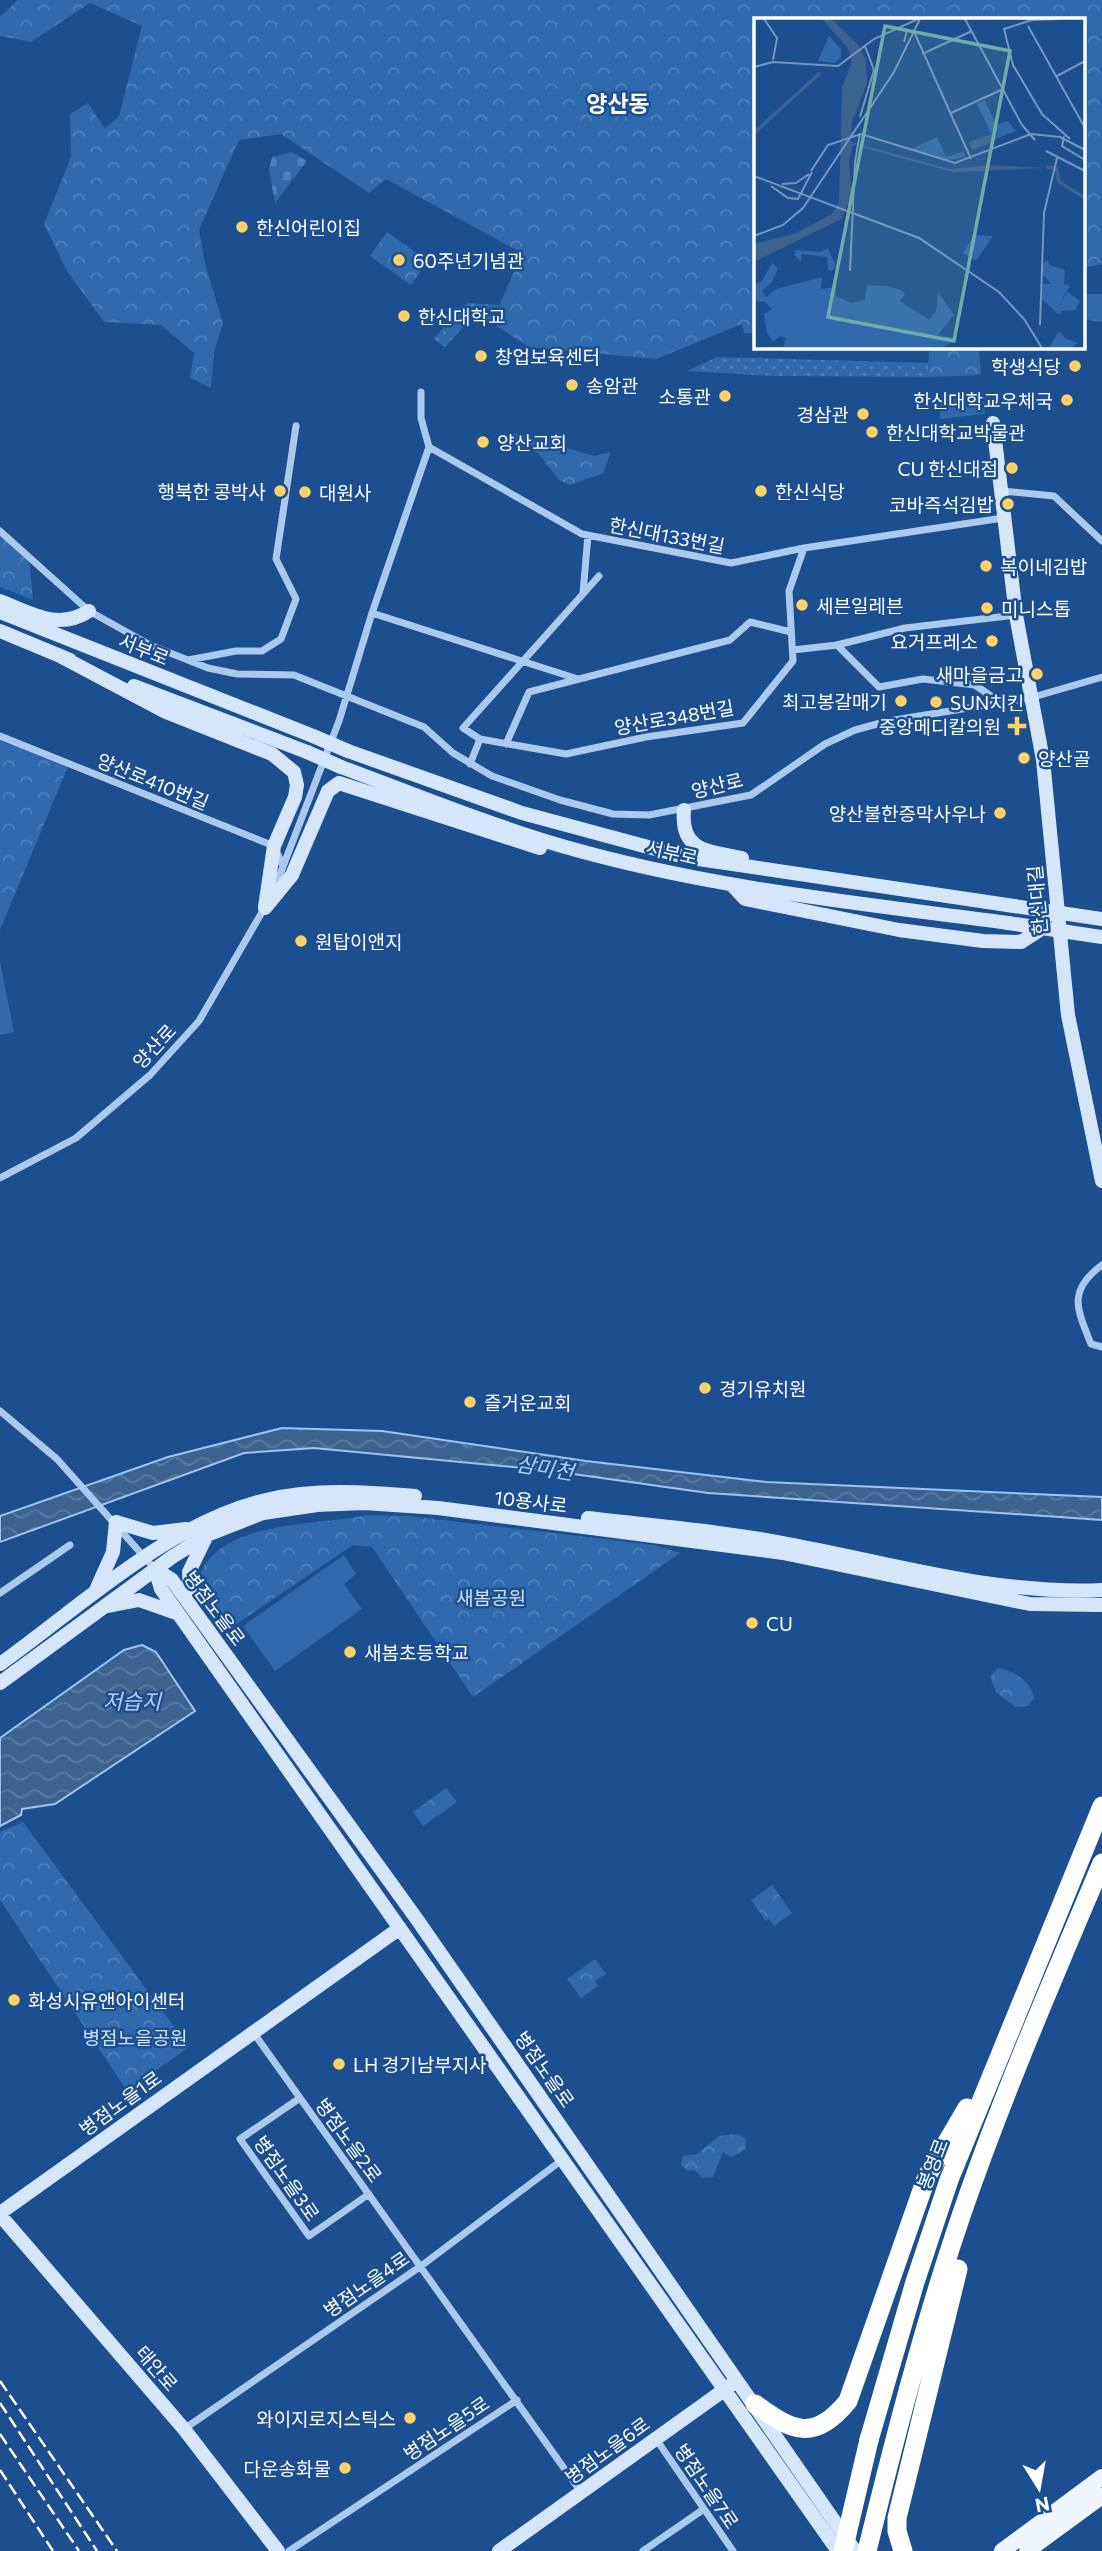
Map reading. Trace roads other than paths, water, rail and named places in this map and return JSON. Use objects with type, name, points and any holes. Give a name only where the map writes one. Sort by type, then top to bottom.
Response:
[{"type":"highway","name":"봉영로","points":[[840,2551],[869,2440],[928,2244],[1000,2053],[1102,1806]]},
{"type":"highway","points":[[867,2551],[888,2464],[930,2316],[986,2146],[1102,1863]]},
{"type":"highway","points":[[755,2404],[793,2429],[806,2429],[829,2420],[848,2401],[927,2176],[1000,2053]]},
{"type":"highway","points":[[903,2551],[897,2531],[897,2518],[951,2294],[988,2168],[986,2146]]},
{"type":"main road","points":[[1002,2551],[1102,2477]]},
{"type":"main road","points":[[1027,2551],[1102,2496]]},
{"type":"street","points":[[345,694],[429,447],[421,418],[421,392]]},
{"type":"street","name":"한신대길","points":[[993,423],[1016,615],[1043,761],[1068,1016],[1102,1181]]},
{"type":"street","points":[[188,660],[236,651],[262,652],[281,639],[296,599],[275,559],[296,426]]},
{"type":"street","name":"한신대133번길","points":[[429,447],[525,504],[588,535],[731,563],[804,548],[1003,518]]},
{"type":"street","points":[[1001,491],[1054,496],[1102,541]]},
{"type":"street","name":"양산로","points":[[0,531],[89,611],[132,636],[188,660],[237,674],[294,675],[424,727],[470,764],[492,776],[560,800],[613,814],[649,815],[684,810],[751,794],[825,744],[855,730],[888,721],[1030,698],[1102,677]]},
{"type":"street","points":[[583,594],[588,535]]},
{"type":"street","points":[[804,548],[789,591],[793,650],[837,645],[905,628],[1016,615]]},
{"type":"street","points":[[470,764],[481,740],[463,728],[520,661],[599,576]]},
{"type":"street","points":[[0,601],[52,621],[65,622],[89,611]]},
{"type":"street","name":"서부로","points":[[0,612],[348,751],[522,813],[611,839],[685,857],[1102,919]]},
{"type":"street","points":[[372,613],[579,679]]},
{"type":"street","points":[[506,744],[528,692],[730,640],[750,622],[791,632]]},
{"type":"street","name":"서부로","points":[[0,631],[341,767],[463,812],[589,853],[732,885],[1102,937]]},
{"type":"street","points":[[837,645],[879,687],[923,679],[975,685],[1002,703]]},
{"type":"street","name":"양산로348번길","points":[[481,740],[566,754],[646,737],[743,723],[793,661],[793,650]]},
{"type":"street","points":[[62,657],[166,712],[272,754],[293,772],[297,785],[295,797],[274,846],[265,908]]},
{"type":"street","name":"양산로","points":[[0,1178],[76,1138],[150,1075],[199,1021],[277,884],[339,721],[345,694]]},
{"type":"street","name":"양산로410번길","points":[[0,736],[274,846]]},
{"type":"street","points":[[265,908],[292,875],[328,791],[339,783],[541,849],[589,853]]},
{"type":"street","points":[[684,810],[684,831],[702,849],[863,884]]},
{"type":"street","points":[[274,846],[283,867]]},
{"type":"street","points":[[732,885],[745,899],[899,930],[983,941],[1021,942],[1038,930],[1045,915],[1058,914]]},
{"type":"street","points":[[1102,1265],[1090,1272],[1078,1293],[1076,1306],[1091,1344],[1102,1347]]},
{"type":"street","points":[[0,1411],[57,1460],[116,1522],[150,1563]]},
{"type":"street","name":"10용사로","points":[[0,1683],[30,1651],[93,1594],[200,1533],[284,1509],[396,1504],[783,1553],[1030,1604],[1078,1599],[1102,1590]]},
{"type":"street","points":[[103,1607],[139,1601],[185,1610],[189,1572],[200,1533],[153,1533],[116,1522]]},
{"type":"street","points":[[93,1594],[109,1567],[116,1522]]},
{"type":"street","points":[[0,1593],[69,1545]]},
{"type":"street","name":"10용사로","points":[[0,1664],[30,1651],[103,1607],[150,1563]]},
{"type":"street","name":"병점노을로","points":[[150,1563],[161,1588],[185,1610],[377,1864],[855,2551]]},
{"type":"street","name":"10용사로","points":[[1078,1599],[1102,1605]]},
{"type":"street","name":"병점노을로","points":[[185,1610],[361,1874],[840,2551]]},
{"type":"street","points":[[361,1874],[369,1875],[375,1871],[377,1864]]},
{"type":"street","name":"병점노을1로","points":[[0,2214],[400,1928]]},
{"type":"street","points":[[436,1980],[440,1974],[452,1970]]},
{"type":"street","name":"병점노을2로","points":[[253,2031],[421,2266]]},
{"type":"street","name":"병점노을3로","points":[[300,2098],[240,2139],[309,2236],[369,2194]]},
{"type":"street","points":[[531,2116],[538,2117],[547,2106]]},
{"type":"street","name":"병점노을4로","points":[[184,2429],[421,2266],[562,2160]]},
{"type":"street","points":[[596,2208],[604,2198],[612,2200]]},
{"type":"street","name":"태안로","points":[[0,2214],[184,2429],[278,2551]]},
{"type":"street","name":"병점노을5로","points":[[289,2551],[517,2400],[421,2266]]},
{"type":"street","points":[[696,2350],[708,2346],[710,2340]]},
{"type":"street","name":"병점노을6로","points":[[499,2551],[738,2380]]},
{"type":"street","points":[[517,2400],[582,2492]]},
{"type":"street","points":[[754,2432],[762,2424],[768,2424]]},
{"type":"street","name":"병점노을7로","points":[[656,2439],[733,2551]]},
{"type":"street","points":[[643,2551],[704,2509]]},
{"type":"water","name":"삼미천","points":[[282,1428],[382,1431],[586,1461],[766,1482],[1102,1497],[1102,1520],[708,1493],[545,1470],[314,1448],[244,1453],[0,1542],[0,1516],[168,1457]]},
{"type":"water","name":"저습지","points":[[142,1645],[156,1652],[195,1711],[55,1804],[22,1809],[21,1815],[0,1826],[0,1738],[124,1650]]},
{"type":"railway","points":[[0,2381],[117,2551]]},
{"type":"railway","points":[[0,2403],[97,2551]]},
{"type":"railway","points":[[0,2434],[79,2551]]},
{"type":"railway","points":[[0,2470],[53,2551]]},
{"type":"place","name":"한신어린이집","points":[[242,227]]},
{"type":"place","name":"60주년기념관","points":[[399,260]]},
{"type":"place","name":"한신대학교","points":[[404,316]]},
{"type":"place","name":"창업보육센터","points":[[481,356]]},
{"type":"place","name":"학생식당","points":[[1075,366]]},
{"type":"place","name":"송암관","points":[[572,385]]},
{"type":"place","name":"소통관","points":[[725,396]]},
{"type":"place","name":"한신대학교우체국","points":[[1067,400]]},
{"type":"place","name":"경삼관","points":[[863,414]]},
{"type":"place","name":"한신대학교박물관","points":[[872,432]]},
{"type":"place","name":"양산교회","points":[[483,442]]},
{"type":"place","name":"CU 한신대점","points":[[1012,468]]},
{"type":"place","name":"행북한 콩박사","points":[[280,491]]},
{"type":"place","name":"한신식당","points":[[761,491]]},
{"type":"place","name":"대원사","points":[[305,492]]},
{"type":"place","name":"코바즉석김밥","points":[[1008,504]]},
{"type":"place","name":"복이네김밥","points":[[986,566]]},
{"type":"place","name":"세븐일레븐","points":[[802,605]]},
{"type":"place","name":"미니스톱","points":[[987,608]]},
{"type":"place","name":"요거프레소","points":[[992,641]]},
{"type":"place","name":"새마을금고","points":[[1037,674]]},
{"type":"place","name":"최고봉갈매기","points":[[901,701]]},
{"type":"place","name":"SUN치킨","points":[[936,702]]},
{"type":"place","name":"중앙메디칼의원","points":[[1017,726]]},
{"type":"place","name":"양산골","points":[[1024,758]]},
{"type":"place","name":"양산불한증막사우나","points":[[1000,813]]},
{"type":"place","name":"원탑이앤지","points":[[301,941]]},
{"type":"place","name":"경기유치원","points":[[705,1388]]},
{"type":"place","name":"즐거운교회","points":[[470,1402]]},
{"type":"place","name":"CU","points":[[752,1623]]},
{"type":"place","name":"새봄초등학교","points":[[350,1652]]},
{"type":"place","name":"화성시유앤아이센터","points":[[14,2000]]},
{"type":"place","name":"LH 경기남부지사","points":[[339,2064]]},
{"type":"place","name":"와이지로지스틱스","points":[[410,2418]]},
{"type":"place","name":"다운송화물","points":[[345,2468]]},
{"type":"district","name":"양산동","points":[[618,103]]},
{"type":"park label","name":"새봄공원","points":[[491,1597]]},
{"type":"park label","name":"병점노을공원","points":[[135,2037]]}]
